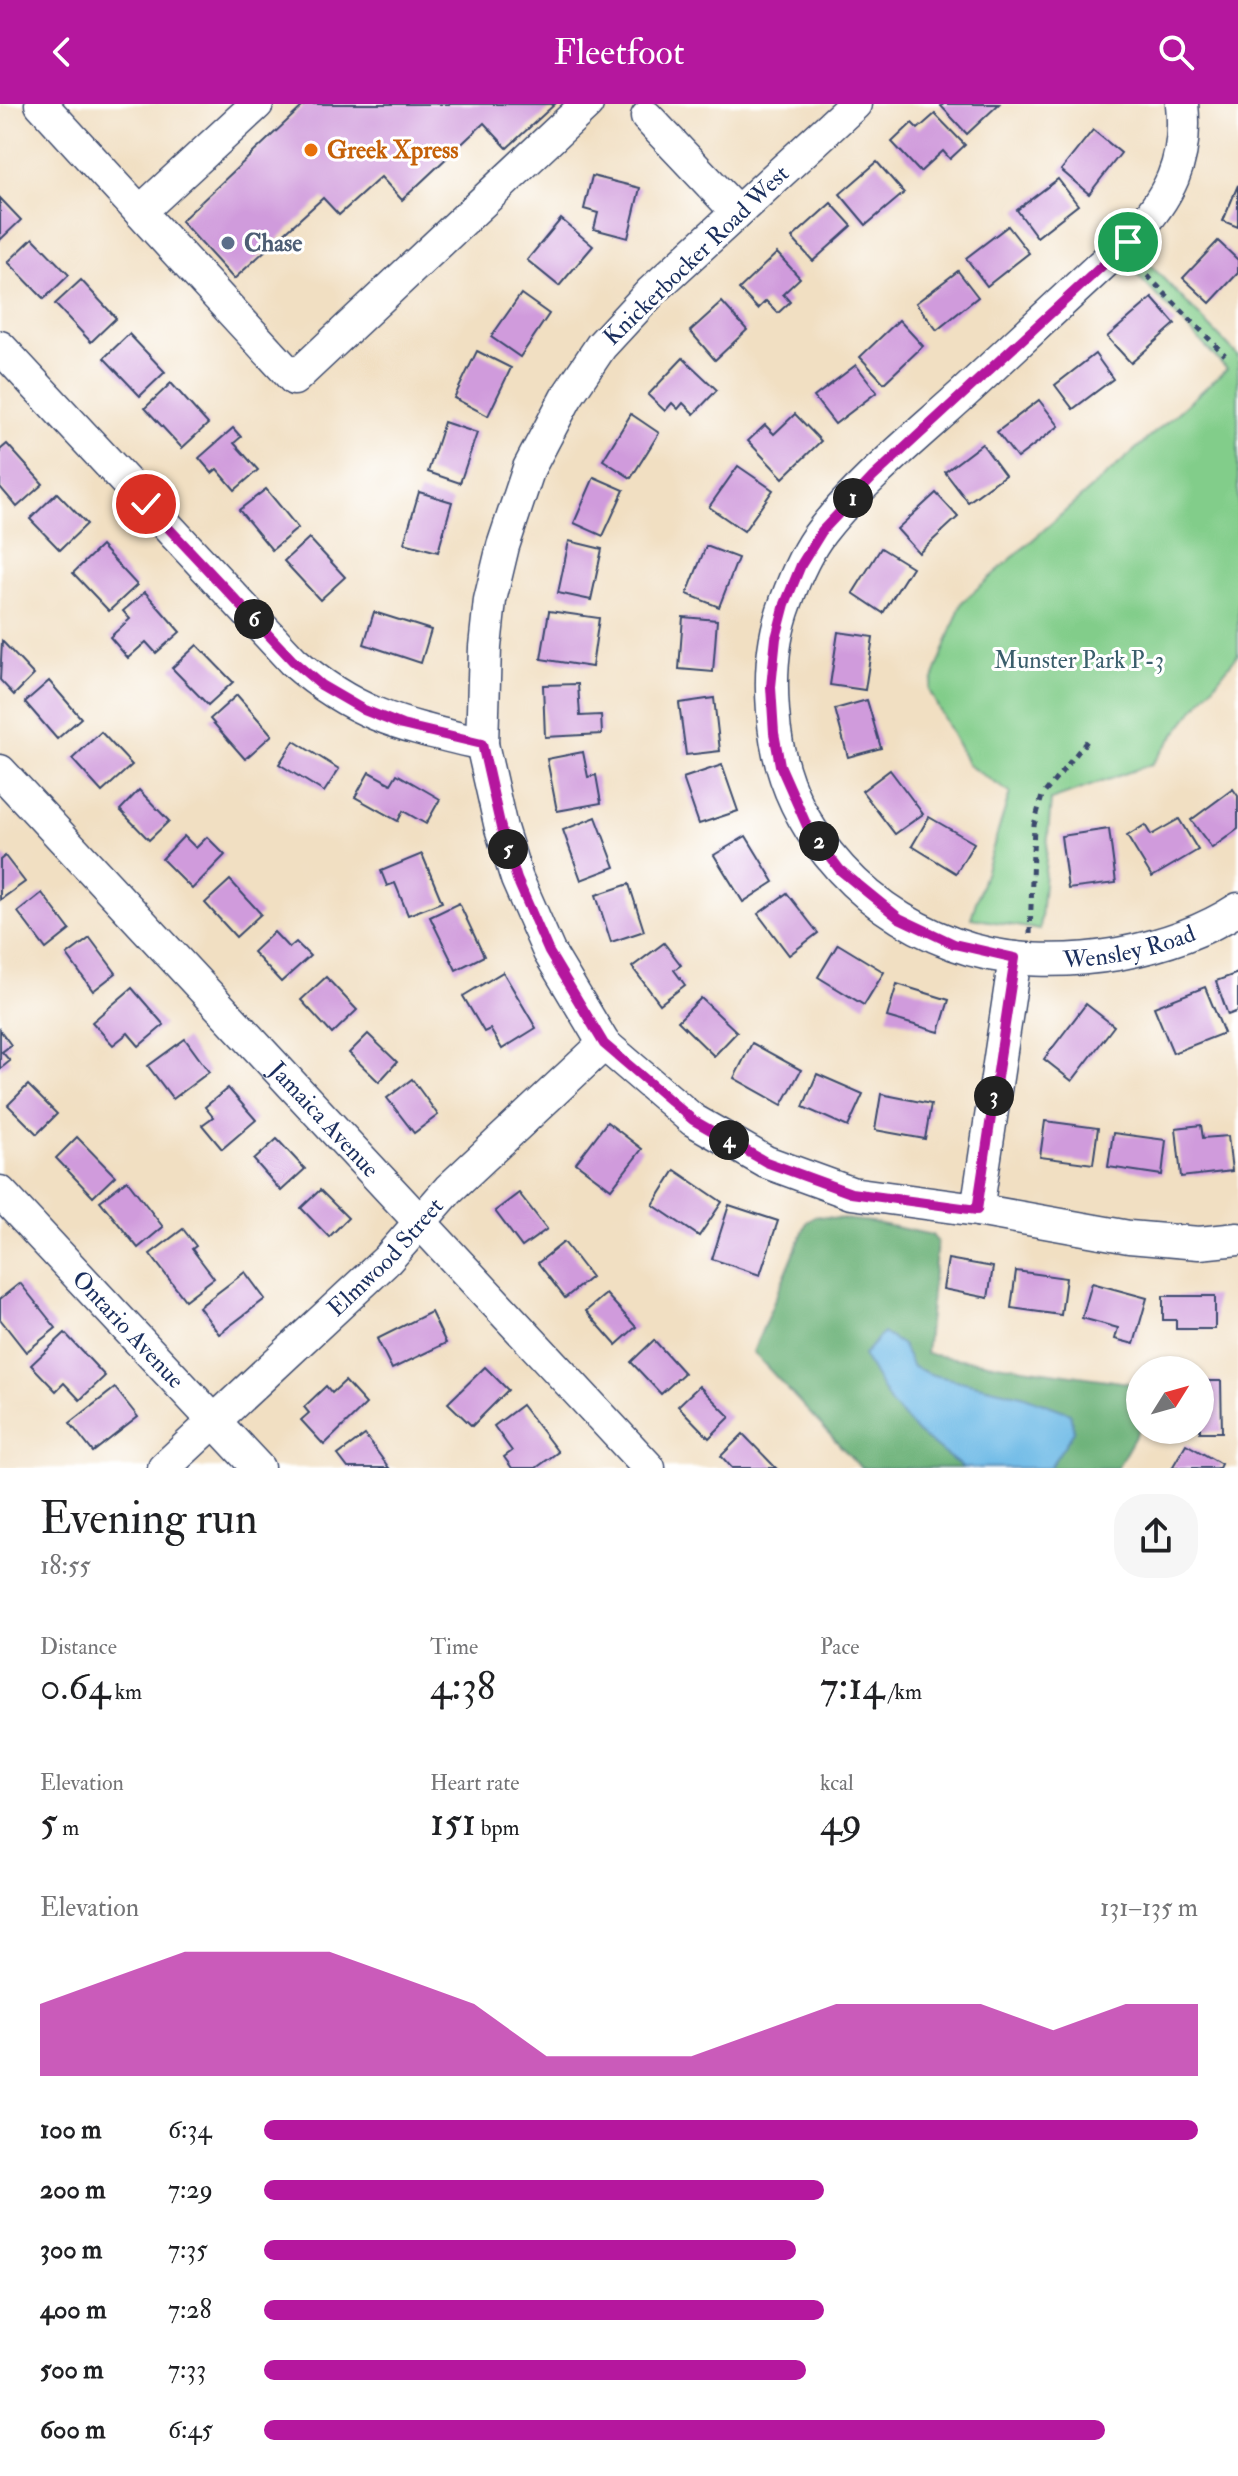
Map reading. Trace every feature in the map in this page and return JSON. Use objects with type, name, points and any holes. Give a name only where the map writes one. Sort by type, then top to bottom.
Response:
[{"type":"street","points":[[41,104],[294,379],[587,104]]},
{"type":"street","points":[[140,212],[257,104]]},
{"type":"street","name":"Knickerbocker Road West","points":[[855,104],[652,291],[601,346],[566,398],[529,468],[503,546],[490,600],[482,744],[501,828],[517,879],[549,952],[604,1044],[693,1120],[766,1162],[851,1193],[977,1210],[1129,1237],[1199,1243],[1238,1239]]},
{"type":"street","name":"Wensley Road","points":[[1182,104],[1182,147],[1173,181],[1156,212],[873,477],[822,531],[796,578],[776,638],[771,687],[774,733],[780,765],[807,826],[840,870],[899,918],[954,944],[1023,959],[1089,959],[1173,941],[1238,909]]},
{"type":"street","points":[[647,117],[737,212]]},
{"type":"street","points":[[0,347],[293,661],[321,685],[364,710],[402,725],[482,744]]},
{"type":"street","name":"Jamaica Avenue","points":[[0,771],[649,1468]]},
{"type":"street","points":[[977,1210],[1023,959]]},
{"type":"street","name":"Elmwood Street","points":[[164,1468],[387,1260],[449,1189],[604,1044]]},
{"type":"street","name":"Ontario Avenue","points":[[0,1192],[258,1468]]},
{"type":"path","points":[[1121,248],[1225,355]]},
{"type":"path","points":[[1023,959],[1034,825],[1042,796],[1087,741]]},
{"type":"green space","name":"Munster Park P-3","points":[[1128,242],[1238,356],[1238,654],[1152,764],[1051,800],[1040,930],[971,918],[1010,793],[968,765],[929,690],[962,602],[1227,369],[1116,253]]},
{"type":"green space","points":[[816,1216],[871,1222],[932,1235],[937,1242],[926,1354],[1126,1383],[1126,1444],[1131,1444],[1117,1468],[861,1468],[753,1352],[807,1222]]},
{"type":"water","points":[[883,1333],[902,1345],[913,1367],[933,1375],[1022,1395],[1070,1413],[1074,1431],[1049,1468],[963,1468],[918,1433],[891,1404],[863,1355]]},
{"type":"building","points":[[305,104],[555,104],[507,148],[484,123],[402,200],[381,177],[339,215],[323,198],[234,279],[181,221]]},
{"type":"building","points":[[999,104],[967,134],[941,106]]},
{"type":"building","points":[[935,114],[965,145],[950,159],[943,151],[920,172],[892,142],[912,123],[918,129]]},
{"type":"building","points":[[1093,130],[1121,153],[1089,194],[1061,170]]},
{"type":"building","points":[[877,162],[904,193],[866,225],[840,194]]},
{"type":"building","points":[[592,176],[640,188],[628,238],[594,229],[598,213],[584,209]]},
{"type":"building","points":[[1058,179],[1078,205],[1037,237],[1017,210]]},
{"type":"building","points":[[1238,185],[1238,227],[1223,221]]},
{"type":"building","points":[[0,198],[21,220],[0,240]]},
{"type":"building","points":[[831,203],[852,226],[813,261],[792,238]]},
{"type":"building","points":[[561,219],[593,246],[559,286],[527,260]]},
{"type":"building","points":[[1008,226],[1029,253],[987,286],[966,258]]},
{"type":"building","points":[[33,238],[69,275],[44,299],[8,262]]},
{"type":"building","points":[[1218,241],[1238,260],[1238,273],[1210,303],[1183,278]]},
{"type":"building","points":[[777,253],[800,278],[783,294],[790,302],[778,313],[766,301],[758,309],[739,289]]},
{"type":"building","points":[[958,271],[978,297],[937,330],[916,303]]},
{"type":"building","points":[[81,280],[116,318],[91,342],[55,304]]},
{"type":"building","points":[[521,294],[549,314],[520,357],[491,337]]},
{"type":"building","points":[[1152,298],[1175,324],[1131,363],[1107,337]]},
{"type":"building","points":[[722,302],[747,330],[715,360],[690,331]]},
{"type":"building","points":[[899,320],[923,346],[884,383],[860,357]]},
{"type":"building","points":[[129,334],[165,372],[140,396],[104,358]]},
{"type":"building","points":[[477,351],[511,368],[488,416],[454,398]]},
{"type":"building","points":[[1095,354],[1113,379],[1073,409],[1055,385]]},
{"type":"building","points":[[683,358],[717,390],[694,414],[683,403],[678,409],[672,403],[665,411],[648,395]]},
{"type":"building","points":[[856,365],[877,392],[835,424],[814,397]]},
{"type":"building","points":[[171,383],[208,424],[182,448],[145,408]]},
{"type":"building","points":[[1039,400],[1059,426],[1017,458],[997,432]]},
{"type":"building","points":[[631,414],[659,433],[631,478],[603,460]]},
{"type":"building","points":[[795,414],[821,441],[783,478],[748,441],[765,425],[774,434]]},
{"type":"building","points":[[444,422],[477,433],[460,483],[428,472]]},
{"type":"building","points":[[233,428],[241,437],[234,443],[258,470],[235,490],[217,469],[212,473],[199,458]]},
{"type":"building","points":[[7,444],[43,484],[17,507],[0,487],[0,450]]},
{"type":"building","points":[[982,444],[1005,475],[968,502],[945,472]]},
{"type":"building","points":[[738,466],[773,490],[744,531],[709,507]]},
{"type":"building","points":[[594,477],[624,490],[603,536],[574,523]]},
{"type":"building","points":[[266,489],[298,528],[272,550],[239,510]]},
{"type":"building","points":[[419,492],[452,502],[438,552],[404,543]]},
{"type":"building","points":[[57,493],[87,524],[60,550],[30,519]]},
{"type":"building","points":[[936,493],[958,517],[919,553],[897,529]]},
{"type":"building","points":[[309,538],[345,577],[320,600],[284,561]]},
{"type":"building","points":[[569,541],[602,549],[591,600],[558,593]]},
{"type":"building","points":[[101,546],[137,585],[109,611],[73,573]]},
{"type":"building","points":[[706,546],[738,558],[719,607],[687,594]]},
{"type":"building","points":[[881,548],[912,567],[883,613],[853,593]]},
{"type":"building","points":[[145,592],[180,632],[156,653],[146,642],[128,658],[110,637],[130,619],[123,611]]},
{"type":"building","points":[[549,611],[599,618],[592,667],[541,659]]},
{"type":"building","points":[[374,612],[431,630],[421,663],[364,644]]},
{"type":"building","points":[[683,617],[717,620],[713,672],[679,669]]},
{"type":"building","points":[[838,632],[873,637],[865,690],[830,685]]},
{"type":"building","points":[[2,641],[34,675],[14,695],[0,680]]},
{"type":"building","points":[[197,645],[233,682],[208,705],[172,668]]},
{"type":"building","points":[[49,681],[81,718],[57,739],[25,702]]},
{"type":"building","points":[[578,684],[580,716],[601,715],[602,734],[545,737],[543,685]]},
{"type":"building","points":[[237,695],[272,735],[245,759],[210,719]]},
{"type":"building","points":[[714,698],[720,751],[686,755],[679,703]]},
{"type":"building","points":[[867,700],[881,748],[848,757],[835,709]]},
{"type":"building","points":[[101,732],[132,765],[102,792],[72,759]]},
{"type":"building","points":[[294,741],[339,769],[324,792],[279,764]]},
{"type":"building","points":[[583,752],[588,777],[596,775],[601,803],[557,811],[547,759]]},
{"type":"building","points":[[722,765],[738,811],[699,824],[683,778]]},
{"type":"building","points":[[890,770],[923,814],[895,834],[862,791]]},
{"type":"building","points":[[369,772],[391,784],[397,774],[440,799],[426,824],[403,811],[398,821],[355,797]]},
{"type":"building","points":[[1233,789],[1238,796],[1238,829],[1212,848],[1191,820]]},
{"type":"building","points":[[139,790],[169,821],[149,840],[120,810]]},
{"type":"building","points":[[596,817],[615,867],[581,880],[563,830]]},
{"type":"building","points":[[929,817],[974,843],[956,873],[912,846]]},
{"type":"building","points":[[1179,819],[1198,850],[1152,877],[1127,836],[1145,825],[1151,835]]},
{"type":"building","points":[[1109,829],[1116,883],[1068,889],[1061,836]]},
{"type":"building","points":[[184,836],[196,848],[207,837],[225,855],[192,889],[162,859]]},
{"type":"building","points":[[746,836],[774,882],[743,902],[714,855]]},
{"type":"building","points":[[422,854],[442,902],[408,915],[395,883],[387,886],[381,871]]},
{"type":"building","points":[[5,856],[25,882],[0,900],[0,860]]},
{"type":"building","points":[[230,880],[261,914],[236,937],[205,903]]},
{"type":"building","points":[[629,884],[644,931],[611,942],[596,895]]},
{"type":"building","points":[[42,893],[70,930],[46,949],[18,912]]},
{"type":"building","points":[[787,893],[818,933],[789,955],[758,914]]},
{"type":"building","points":[[459,903],[484,956],[456,970],[430,917]]},
{"type":"building","points":[[274,932],[289,948],[296,942],[310,956],[281,982],[253,952]]},
{"type":"building","points":[[90,938],[116,973],[93,991],[67,955]]},
{"type":"building","points":[[664,943],[681,965],[674,970],[685,985],[660,1004],[632,967]]},
{"type":"building","points":[[838,944],[884,972],[864,1005],[818,977]]},
{"type":"building","points":[[503,972],[536,1028],[502,1049],[490,1029],[484,1032],[463,996]]},
{"type":"building","points":[[1238,973],[1238,1011],[1228,1015],[1216,981]]},
{"type":"building","points":[[326,977],[357,1010],[332,1034],[301,1000]]},
{"type":"building","points":[[897,984],[949,1000],[939,1032],[887,1017]]},
{"type":"building","points":[[1205,987],[1224,1033],[1173,1053],[1154,1007]]},
{"type":"building","points":[[132,988],[164,1025],[139,1046],[128,1033],[113,1045],[92,1022]]},
{"type":"building","points":[[701,998],[737,1032],[714,1056],[678,1021]]},
{"type":"building","points":[[1086,1004],[1114,1026],[1072,1081],[1044,1059]]},
{"type":"building","points":[[0,1030],[11,1045],[2,1052],[10,1061],[0,1069]]},
{"type":"building","points":[[368,1034],[397,1062],[379,1082],[349,1053]]},
{"type":"building","points":[[185,1039],[209,1072],[173,1099],[148,1066]]},
{"type":"building","points":[[752,1043],[801,1070],[782,1105],[734,1078]]},
{"type":"building","points":[[817,1074],[863,1094],[848,1127],[803,1107]]},
{"type":"building","points":[[412,1079],[438,1115],[414,1133],[387,1098]]},
{"type":"building","points":[[28,1085],[57,1114],[37,1134],[8,1105]]},
{"type":"building","points":[[228,1088],[256,1120],[222,1149],[202,1125],[213,1117],[205,1107]]},
{"type":"building","points":[[881,1094],[931,1104],[925,1139],[875,1130]]},
{"type":"building","points":[[1045,1121],[1098,1128],[1093,1164],[1040,1157]]},
{"type":"building","points":[[607,1122],[642,1149],[611,1189],[576,1163]]},
{"type":"building","points":[[1201,1125],[1203,1138],[1228,1136],[1232,1171],[1181,1177],[1176,1128]]},
{"type":"building","points":[[1113,1133],[1166,1140],[1162,1175],[1108,1167]]},
{"type":"building","points":[[77,1137],[115,1176],[93,1197],[56,1158]]},
{"type":"building","points":[[277,1139],[305,1169],[281,1191],[254,1160]]},
{"type":"building","points":[[675,1170],[722,1202],[699,1236],[653,1205]]},
{"type":"building","points":[[127,1180],[163,1227],[138,1248],[100,1201]]},
{"type":"building","points":[[320,1190],[348,1218],[329,1237],[301,1208]]},
{"type":"building","points":[[519,1193],[547,1229],[522,1247],[495,1211]]},
{"type":"building","points":[[729,1205],[778,1221],[760,1275],[712,1259]]},
{"type":"building","points":[[183,1229],[196,1246],[192,1249],[214,1278],[185,1300],[150,1254]]},
{"type":"building","points":[[564,1242],[591,1277],[565,1298],[538,1263]]},
{"type":"building","points":[[948,1259],[993,1267],[988,1298],[943,1289]]},
{"type":"building","points":[[1016,1271],[1066,1278],[1061,1315],[1011,1308]]},
{"type":"building","points":[[245,1272],[265,1299],[219,1334],[199,1307]]},
{"type":"building","points":[[20,1283],[56,1328],[26,1352],[0,1319],[0,1299]]},
{"type":"building","points":[[1092,1283],[1147,1298],[1134,1344],[1115,1339],[1118,1328],[1082,1318]]},
{"type":"building","points":[[606,1294],[636,1327],[616,1345],[586,1311]]},
{"type":"building","points":[[1163,1296],[1215,1296],[1215,1329],[1176,1329],[1176,1320],[1163,1320]]},
{"type":"building","points":[[431,1312],[446,1343],[392,1369],[377,1339]]},
{"type":"building","points":[[65,1333],[105,1376],[80,1400],[64,1383],[56,1391],[31,1365]]},
{"type":"building","points":[[654,1340],[684,1373],[661,1394],[631,1362]]},
{"type":"building","points":[[485,1367],[508,1390],[472,1426],[448,1403]]},
{"type":"building","points":[[345,1381],[366,1404],[324,1445],[301,1420],[309,1413],[304,1407],[326,1386],[332,1393]]},
{"type":"building","points":[[1214,1381],[1221,1381],[1222,1432],[1214,1432]]},
{"type":"building","points":[[699,1386],[730,1417],[709,1438],[678,1406]]},
{"type":"building","points":[[115,1388],[138,1417],[93,1452],[70,1423]]},
{"type":"building","points":[[522,1405],[558,1452],[536,1468],[512,1468],[504,1457],[512,1451],[494,1426]]},
{"type":"building","points":[[743,1434],[776,1468],[732,1468],[721,1456]]},
{"type":"building","points":[[365,1435],[389,1468],[348,1468],[338,1455]]},
{"type":"building","points":[[1186,1444],[1221,1464],[1219,1468],[1172,1468]]},
{"type":"place","name":"Greek Xpress","points":[[311,150]]},
{"type":"place","name":"Chase","points":[[228,243]]},
{"type":"route","points":[[146,504],[293,661],[321,685],[364,710],[402,725],[482,744],[501,828],[517,879],[549,952],[604,1044],[693,1120],[766,1162],[851,1193],[977,1210],[1015,958],[954,944],[899,918],[840,870],[807,826],[780,765],[774,733],[771,687],[776,638],[785,604],[801,565],[822,531],[873,477],[1128,242]]}]
